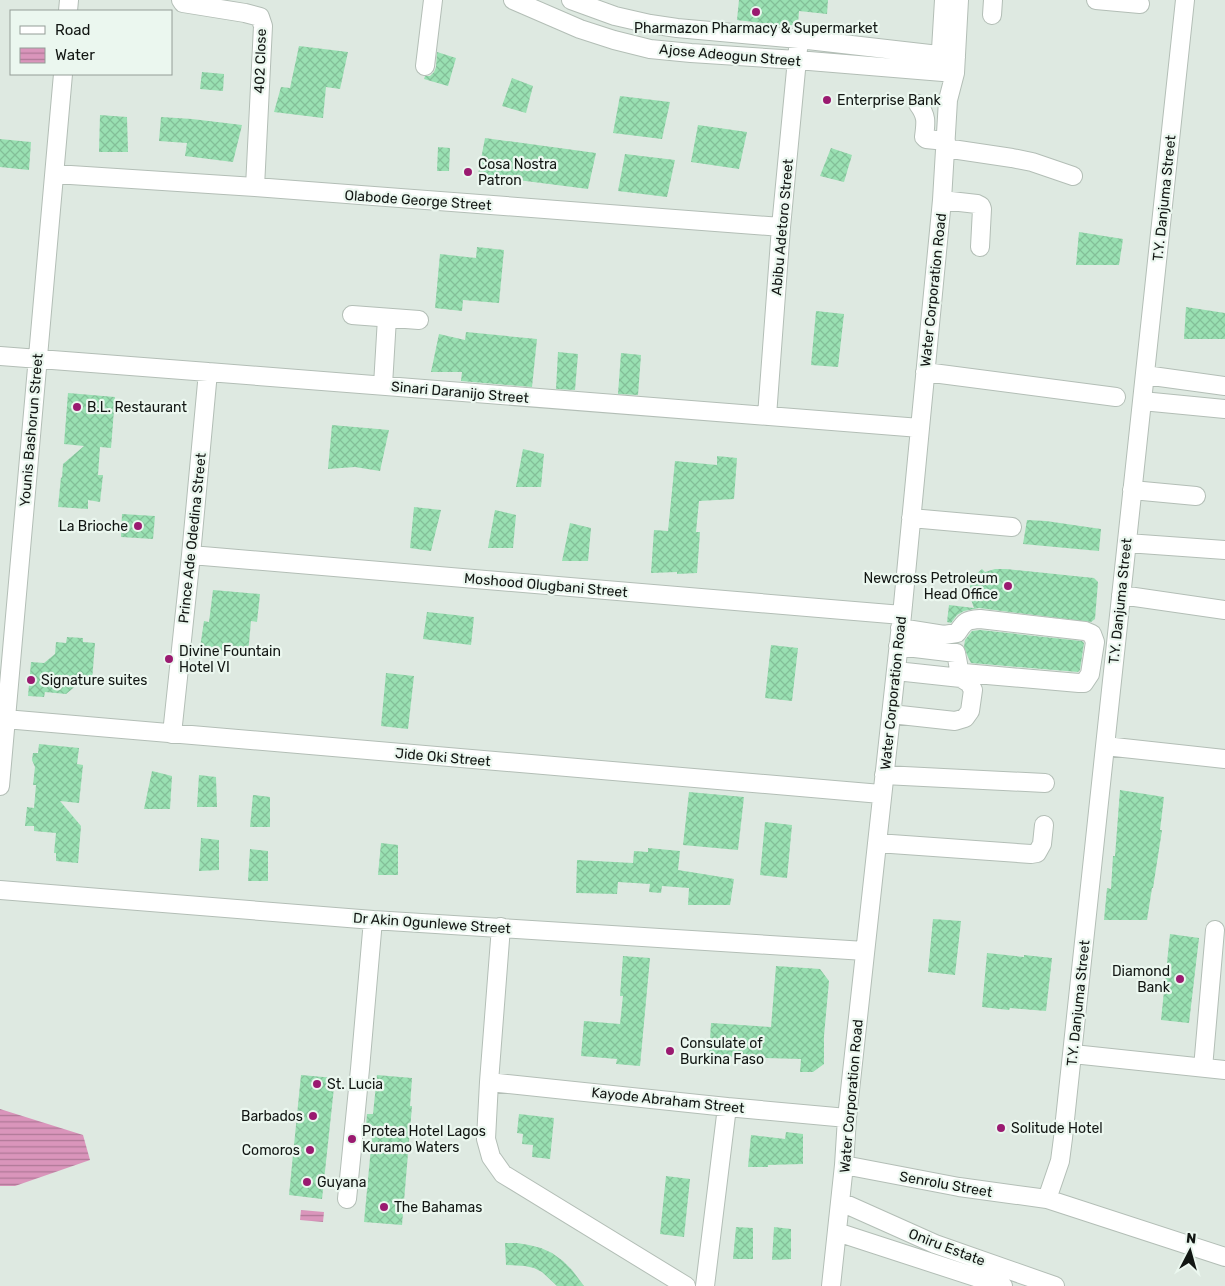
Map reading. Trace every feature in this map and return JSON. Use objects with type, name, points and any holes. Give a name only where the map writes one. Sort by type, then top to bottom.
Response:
[{"type":"street","name":"402 Close","points":[[181,0],[183,3],[260,17],[262,26],[254,187]]},
{"type":"street","points":[[425,66],[433,0]]},
{"type":"street","name":"Ajose Adeogun Street","points":[[513,0],[580,29],[614,40],[650,48],[691,53],[797,60],[948,64]]},
{"type":"street","name":"Ajose Adeogun Street","points":[[571,0],[615,16],[650,24],[694,30],[799,39],[948,64]]},
{"type":"street","points":[[944,0],[948,64]]},
{"type":"street","points":[[948,64],[959,0]]},
{"type":"street","points":[[1096,0],[1140,4]]},
{"type":"street","name":"T.Y. Danjuma Street","points":[[1047,1199],[1060,1161],[1073,1054],[1104,746],[1185,0]]},
{"type":"street","name":"Abibu Adetoro Street","points":[[767,416],[780,227],[799,39]]},
{"type":"street","name":"Water Corporation Road","points":[[832,1286],[847,1118],[881,794],[896,671],[942,200],[948,100],[948,64]]},
{"type":"street","name":"Younis Bashorun Street","points":[[0,786],[63,75]]},
{"type":"street","points":[[918,104],[926,117],[924,137],[928,140],[1026,161],[1073,176]]},
{"type":"street","name":"Olabode George Street","points":[[54,174],[254,187],[780,227]]},
{"type":"street","points":[[942,200],[978,204],[981,206],[980,247]]},
{"type":"street","points":[[352,315],[419,320]]},
{"type":"street","points":[[383,386],[387,318]]},
{"type":"street","name":"Sinari Daranijo Street","points":[[0,356],[920,428]]},
{"type":"street","name":"Prince Ade Odedina Street","points":[[172,734],[208,372]]},
{"type":"street","points":[[925,372],[1116,397]]},
{"type":"street","points":[[1145,375],[1225,386]]},
{"type":"street","points":[[1142,400],[1225,409]]},
{"type":"street","points":[[1132,490],[1196,496]]},
{"type":"street","points":[[911,518],[1012,528]]},
{"type":"street","points":[[1127,543],[1225,550]]},
{"type":"street","name":"Moshood Olugbani Street","points":[[191,555],[901,621],[944,635],[957,633]]},
{"type":"street","points":[[1121,595],[1225,610]]},
{"type":"street","points":[[980,619],[1085,631],[1092,634],[1094,642],[1090,674],[1084,682],[1079,683],[960,672],[956,653],[957,633],[964,623],[969,620],[980,619]]},
{"type":"street","points":[[898,646],[956,653]]},
{"type":"street","points":[[896,671],[961,678],[969,683],[1038,690]]},
{"type":"street","points":[[891,714],[956,720],[965,718],[970,711],[973,690],[969,683]]},
{"type":"street","name":"Jide Oki Street","points":[[5,719],[881,794]]},
{"type":"street","points":[[1104,746],[1225,759]]},
{"type":"street","points":[[884,776],[1045,783]]},
{"type":"street","points":[[877,843],[1031,854],[1037,853],[1042,844],[1044,825]]},
{"type":"street","name":"Dr Akin Ogunlewe Street","points":[[0,890],[373,920],[865,951]]},
{"type":"street","points":[[347,1199],[373,920]]},
{"type":"street","points":[[502,927],[486,1139],[491,1157],[503,1174],[686,1286]]},
{"type":"street","points":[[1203,1068],[1215,930]]},
{"type":"street","points":[[1073,1054],[1225,1070]]},
{"type":"street","name":"Kayode Abraham Street","points":[[489,1082],[847,1118]]},
{"type":"street","points":[[705,1286],[727,1107]]},
{"type":"street","name":"Senrolu Street","points":[[844,1165],[959,1187],[1047,1199],[1225,1257]]},
{"type":"street","name":"Oniru Estate","points":[[841,1202],[935,1244],[1055,1286]]},
{"type":"street","name":"Oniru Estate","points":[[837,1232],[1003,1286]]},
{"type":"water","points":[[0,1109],[83,1135],[90,1160],[15,1186],[0,1186]]},
{"type":"water","points":[[301,1210],[324,1212],[323,1222],[300,1220]]},
{"type":"building","points":[[739,0],[828,0],[827,14],[799,11],[798,25],[737,20]]},
{"type":"building","points":[[299,46],[348,52],[340,89],[326,87],[323,118],[274,112],[281,87],[290,88]]},
{"type":"building","points":[[437,52],[456,58],[448,86],[424,79],[425,76],[430,76],[434,72]]},
{"type":"building","points":[[202,72],[224,74],[223,91],[200,89]]},
{"type":"building","points":[[512,78],[533,86],[526,113],[502,106]]},
{"type":"building","points":[[620,96],[670,102],[662,139],[613,133]]},
{"type":"building","points":[[100,115],[127,117],[128,152],[99,152]]},
{"type":"building","points":[[161,117],[242,125],[233,162],[185,156],[187,143],[159,141]]},
{"type":"building","points":[[698,125],[747,132],[739,169],[691,162]]},
{"type":"building","points":[[485,138],[596,153],[588,189],[478,175]]},
{"type":"building","points":[[0,139],[31,142],[29,170],[0,167]]},
{"type":"building","points":[[438,147],[450,148],[449,171],[437,171]]},
{"type":"building","points":[[831,148],[852,155],[844,182],[820,176]]},
{"type":"building","points":[[625,154],[675,160],[667,197],[618,191]]},
{"type":"building","points":[[1079,232],[1123,239],[1119,265],[1076,265]]},
{"type":"building","points":[[477,247],[504,250],[499,303],[463,300],[462,311],[435,308],[440,254],[476,258]]},
{"type":"building","points":[[1186,307],[1225,313],[1225,339],[1184,339]]},
{"type":"building","points":[[816,311],[844,314],[838,367],[811,365]]},
{"type":"building","points":[[466,332],[537,339],[532,387],[461,381],[462,372],[431,372],[439,334],[465,340]]},
{"type":"building","points":[[558,352],[578,354],[575,390],[556,389]]},
{"type":"building","points":[[621,353],[641,355],[638,395],[618,394]]},
{"type":"building","points":[[68,393],[115,397],[111,448],[100,447],[98,475],[103,475],[100,502],[88,500],[88,509],[58,507],[63,464],[84,446],[64,444]]},
{"type":"building","points":[[332,425],[389,430],[380,471],[355,467],[328,469]]},
{"type":"building","points":[[523,449],[544,454],[541,487],[516,487]]},
{"type":"building","points":[[717,456],[737,458],[734,499],[699,501],[696,532],[700,532],[697,573],[651,573],[654,530],[668,531],[675,461],[717,465]]},
{"type":"building","points":[[414,507],[441,510],[431,551],[410,548]]},
{"type":"building","points":[[495,510],[516,515],[513,548],[488,548]]},
{"type":"building","name":"La Brioche","points":[[122,514],[155,516],[153,539],[121,537]]},
{"type":"building","points":[[1027,520],[1101,529],[1099,551],[1023,544]]},
{"type":"building","points":[[570,523],[591,528],[588,561],[562,561]]},
{"type":"building","points":[[982,569],[985,572],[995,569],[1006,569],[1094,578],[1098,582],[1095,619],[1091,622],[979,608],[964,611],[957,615],[951,623],[947,622],[949,605],[974,608],[969,594],[970,586],[974,580],[972,578]]},
{"type":"building","points":[[213,590],[260,594],[257,622],[251,621],[248,654],[200,648],[204,621],[209,622]]},
{"type":"building","points":[[427,612],[474,617],[471,645],[423,639]]},
{"type":"building","points":[[980,630],[1082,641],[1084,643],[1080,670],[1078,672],[971,663],[964,647],[965,640],[972,631]]},
{"type":"building","points":[[67,637],[83,638],[83,642],[95,643],[92,681],[83,680],[66,694],[45,692],[44,697],[28,696],[31,662],[44,663],[55,654],[56,642],[66,643]]},
{"type":"building","points":[[771,645],[798,648],[792,701],[765,698]]},
{"type":"building","points":[[386,673],[414,676],[408,729],[381,726]]},
{"type":"building","points":[[39,744],[79,748],[77,764],[83,765],[79,803],[60,801],[81,826],[78,863],[56,861],[56,853],[54,853],[56,833],[34,831],[34,826],[25,826],[27,807],[34,808],[36,785],[33,785],[35,767],[32,760],[33,753],[38,753]]},
{"type":"building","points":[[152,771],[172,776],[170,809],[144,809]]},
{"type":"building","points":[[199,775],[216,777],[217,807],[197,807]]},
{"type":"building","points":[[1120,790],[1164,797],[1160,830],[1162,830],[1147,920],[1104,920],[1107,888],[1111,889]]},
{"type":"building","points":[[689,792],[744,797],[738,850],[683,845]]},
{"type":"building","points":[[253,795],[270,797],[270,827],[250,827]]},
{"type":"building","points":[[765,822],[792,825],[787,878],[760,875]]},
{"type":"building","points":[[201,838],[219,840],[219,870],[199,871]]},
{"type":"building","points":[[381,843],[398,845],[398,875],[378,875]]},
{"type":"building","points":[[648,848],[680,851],[678,870],[734,879],[730,905],[688,905],[689,888],[662,886],[661,893],[649,892],[650,884],[618,882],[617,894],[576,893],[577,860],[633,863],[634,851],[648,852]]},
{"type":"building","points":[[250,849],[268,851],[268,881],[248,881]]},
{"type":"building","points":[[933,919],[961,921],[955,975],[928,972]]},
{"type":"building","name":"Diamond Bank","points":[[1170,934],[1199,938],[1189,1023],[1161,1020]]},
{"type":"building","points":[[987,953],[1052,958],[1046,1011],[982,1007]]},
{"type":"building","points":[[623,956],[650,958],[640,1066],[616,1064],[617,1059],[581,1056],[584,1021],[620,1024],[623,996],[620,996]]},
{"type":"building","points":[[776,966],[820,969],[829,981],[824,1036],[824,1064],[813,1072],[800,1072],[801,1059],[765,1059],[709,1055],[711,1023],[771,1027]]},
{"type":"building","points":[[301,1075],[335,1078],[322,1199],[289,1195]]},
{"type":"building","points":[[377,1075],[412,1078],[410,1106],[412,1106],[402,1225],[364,1222],[373,1126],[366,1125],[367,1114],[373,1114]]},
{"type":"building","points":[[519,1114],[554,1118],[550,1159],[532,1157],[533,1145],[522,1144],[523,1134],[517,1133]]},
{"type":"building","points":[[786,1132],[803,1134],[803,1164],[748,1167],[751,1135],[785,1139]]},
{"type":"building","points":[[666,1176],[690,1179],[684,1237],[660,1234]]},
{"type":"building","points":[[736,1227],[753,1228],[753,1259],[733,1259]]},
{"type":"building","points":[[774,1227],[791,1229],[791,1259],[772,1260]]},
{"type":"building","points":[[505,1243],[529,1245],[552,1253],[572,1270],[584,1286],[557,1286],[542,1272],[534,1268],[506,1265]]},
{"type":"place","name":"Pharmazon Pharmacy & Supermarket","points":[[756,12]]},
{"type":"place","name":"Enterprise Bank","points":[[827,100]]},
{"type":"place","name":"Cosa Nostra Patron","points":[[468,172]]},
{"type":"place","name":"B.L. Restaurant","points":[[77,407]]},
{"type":"place","name":"La Brioche","points":[[138,526]]},
{"type":"place","name":"Newcross Petroleum Head Office","points":[[1008,586]]},
{"type":"place","name":"Divine Fountain Hotel VI","points":[[169,659]]},
{"type":"place","name":"Signature suites","points":[[31,680]]},
{"type":"place","name":"Diamond Bank","points":[[1180,979]]},
{"type":"place","name":"Consulate of Burkina Faso","points":[[670,1051]]},
{"type":"place","name":"St. Lucia","points":[[317,1084]]},
{"type":"place","name":"Barbados","points":[[313,1116]]},
{"type":"place","name":"Solitude Hotel","points":[[1001,1128]]},
{"type":"place","name":"Protea Hotel Lagos Kuramo Waters","points":[[352,1139]]},
{"type":"place","name":"Comoros","points":[[310,1150]]},
{"type":"place","name":"Guyana","points":[[307,1182]]},
{"type":"place","name":"The Bahamas","points":[[384,1207]]}]
